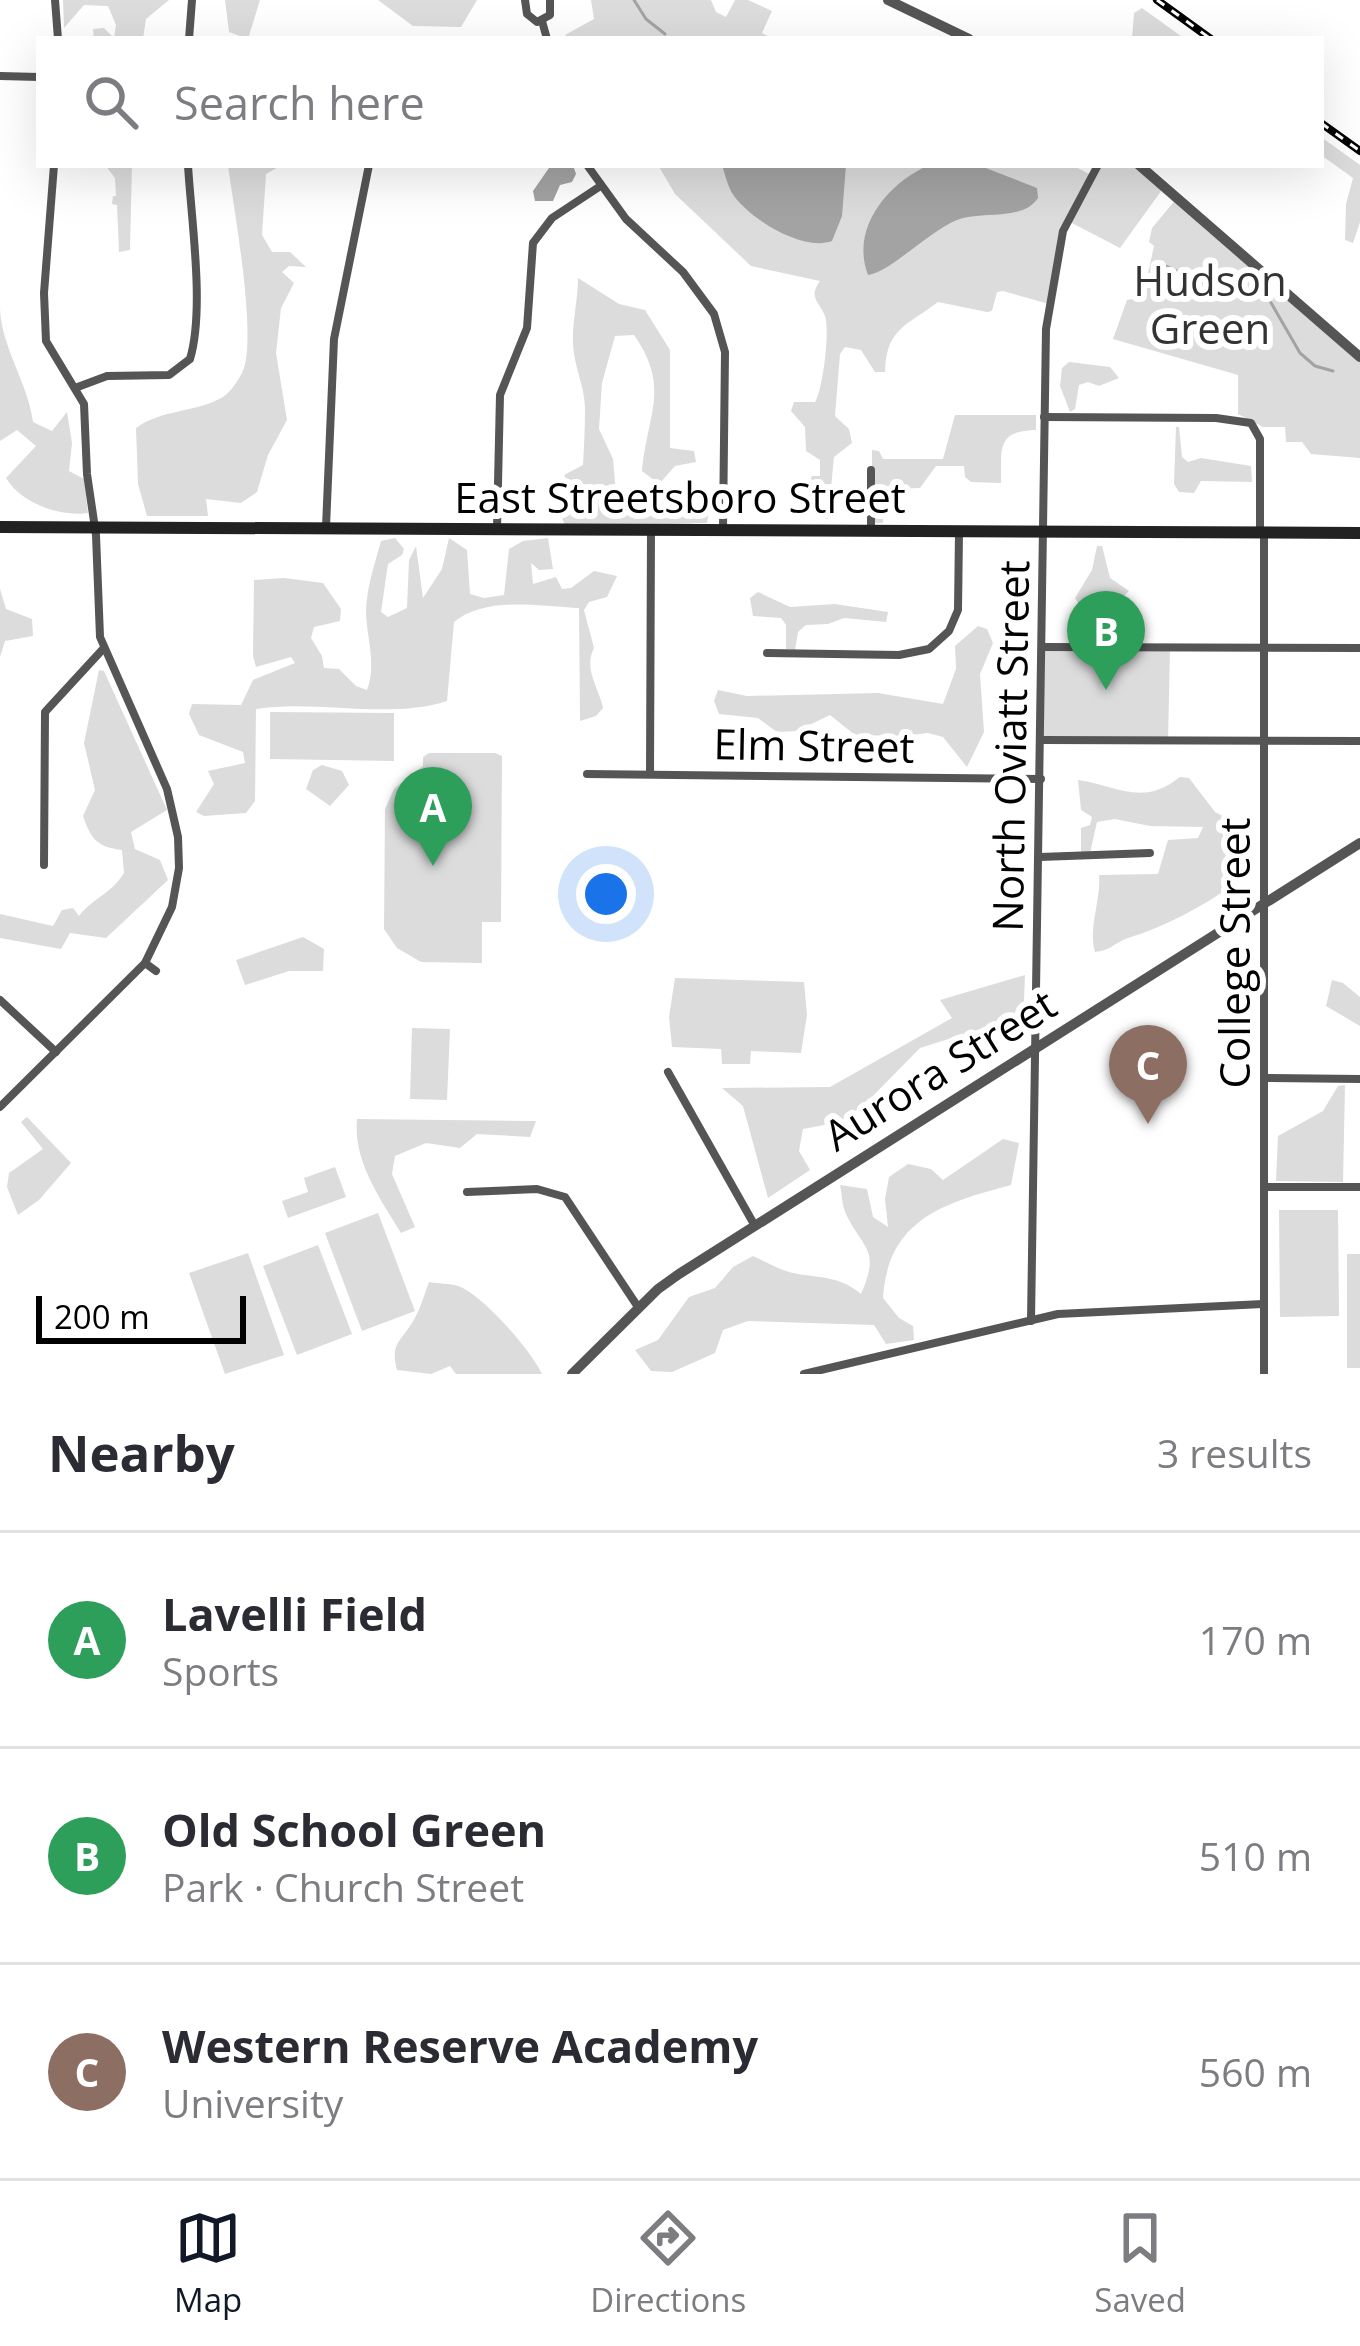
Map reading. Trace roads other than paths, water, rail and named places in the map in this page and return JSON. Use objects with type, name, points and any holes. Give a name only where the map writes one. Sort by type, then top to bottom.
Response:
[{"type":"main road","name":"East Streetsboro Street","points":[[0,527],[1360,533]]},
{"type":"street","points":[[55,0],[58,36]]},
{"type":"street","points":[[189,36],[192,0]]},
{"type":"street","points":[[525,0],[530,18],[542,21]]},
{"type":"street","points":[[542,21],[550,15],[550,0]]},
{"type":"street","points":[[888,0],[963,36]]},
{"type":"street","points":[[542,21],[546,36]]},
{"type":"street","points":[[0,76],[36,76]]},
{"type":"street","points":[[0,1107],[145,963],[172,907],[178,877],[178,837],[167,789],[103,649],[86,415],[75,388],[53,358],[44,325],[55,168]]},
{"type":"street","points":[[75,388],[107,376],[169,375],[190,358],[194,274],[188,168]]},
{"type":"street","points":[[326,529],[334,339],[368,168]]},
{"type":"street","points":[[589,168],[626,219],[704,296],[721,332],[725,352],[723,530]]},
{"type":"street","name":"North Oviatt Street","points":[[1030,1321],[1046,329],[1056,257],[1068,220],[1096,168]]},
{"type":"street","points":[[1142,168],[1360,357]]},
{"type":"street","points":[[497,530],[500,395],[526,328],[533,243],[552,218],[599,187]]},
{"type":"street","name":"College Street","points":[[1044,417],[1244,420],[1259,433],[1265,648],[1264,1374]]},
{"type":"street","points":[[871,470],[871,532]]},
{"type":"street","points":[[650,774],[651,530]]},
{"type":"street","points":[[766,653],[898,655],[929,649],[949,631],[958,610],[959,532]]},
{"type":"street","points":[[1042,646],[1360,648]]},
{"type":"street","points":[[44,865],[46,712],[103,649]]},
{"type":"street","points":[[1042,740],[1360,741]]},
{"type":"street","name":"Elm Street","points":[[586,774],[1041,779]]},
{"type":"street","name":"Aurora Street","points":[[572,1374],[638,1307],[679,1274],[1360,843]]},
{"type":"street","points":[[1040,857],[1150,853]]},
{"type":"street","points":[[145,963],[156,970]]},
{"type":"street","points":[[0,1000],[56,1052]]},
{"type":"street","points":[[668,1072],[755,1226]]},
{"type":"street","points":[[1266,1078],[1360,1078]]},
{"type":"street","points":[[1265,1187],[1360,1187]]},
{"type":"street","points":[[466,1192],[537,1189],[565,1197],[638,1307]]},
{"type":"street","points":[[804,1374],[1058,1314],[1263,1304]]},
{"type":"waterway","points":[[634,0],[646,19],[665,34]]},
{"type":"waterway","points":[[1159,263],[1225,292],[1266,294],[1300,353],[1315,366],[1333,371]]},
{"type":"railway","points":[[1157,0],[1207,36]]},
{"type":"railway","points":[[1324,125],[1360,151]]},
{"type":"place","name":"Old School Green","points":[[1106,690]]},
{"type":"place","name":"Lavelli Field","points":[[433,866]]},
{"type":"place","name":"Western Reserve Academy","points":[[1148,1124]]},
{"type":"park label","name":"Hudson Green","points":[[1210,305]]}]
